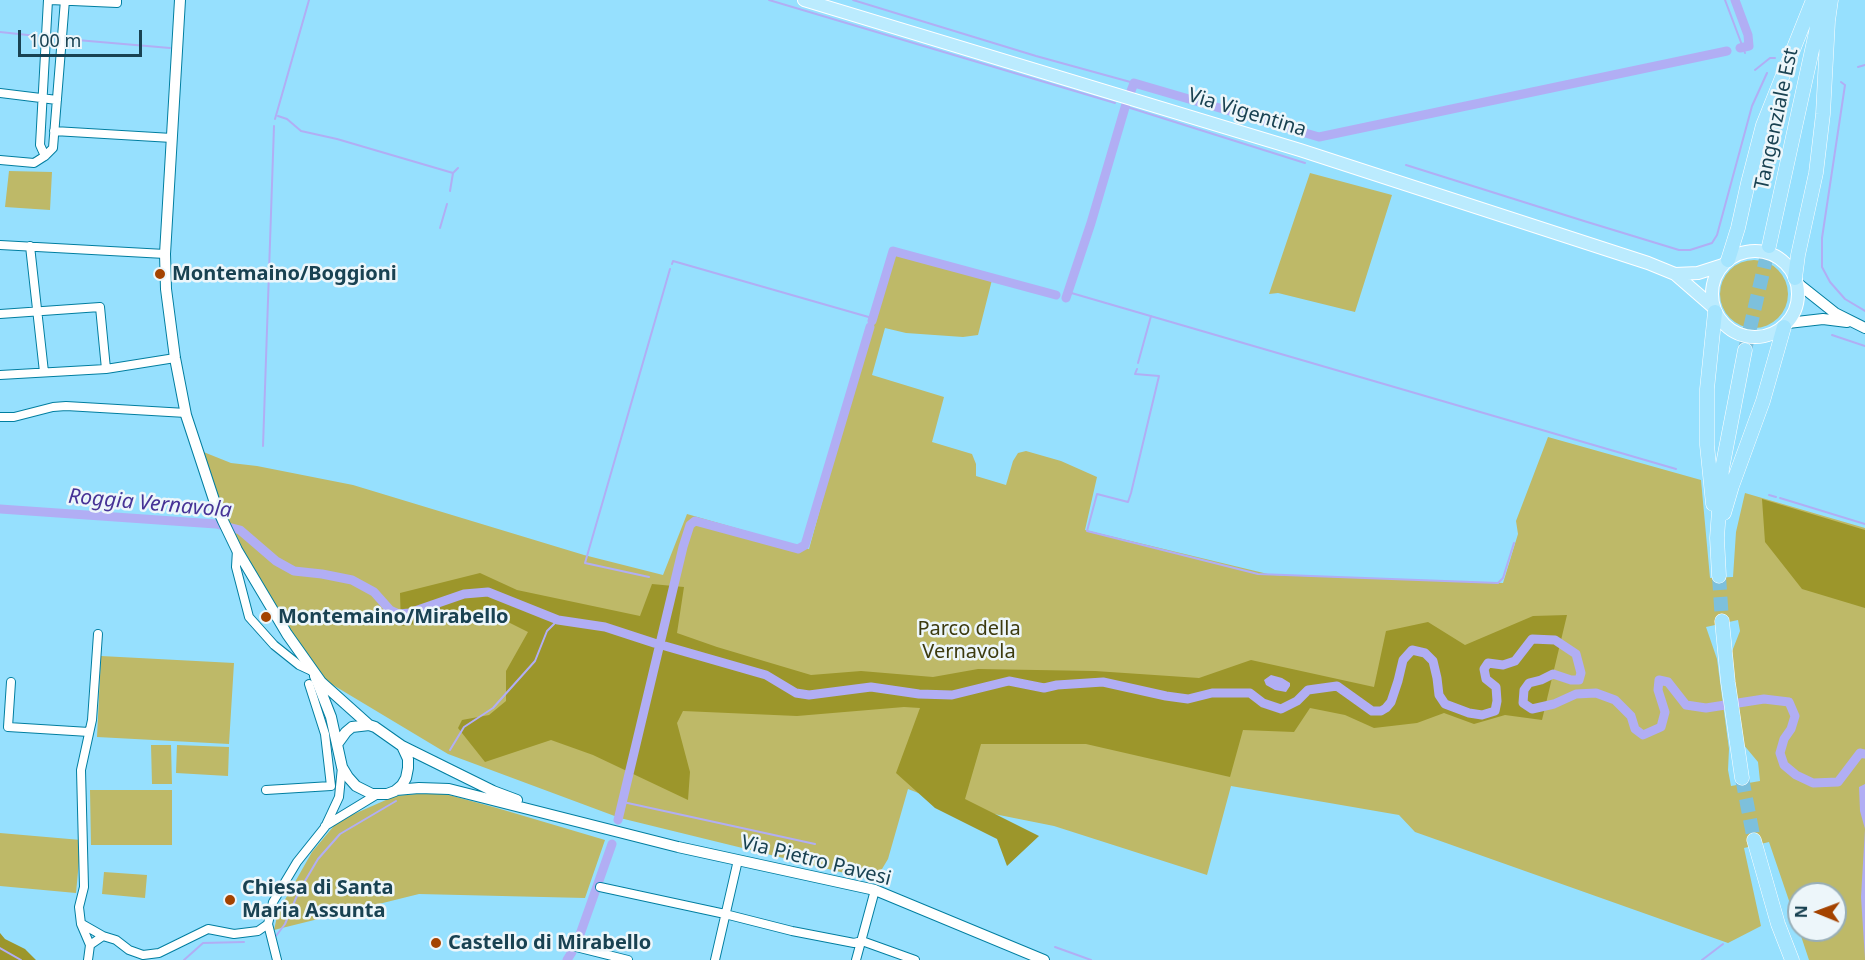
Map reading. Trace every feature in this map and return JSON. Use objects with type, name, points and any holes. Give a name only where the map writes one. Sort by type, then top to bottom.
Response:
[{"type":"highway","points":[[1725,263],[1738,228],[1763,126],[1813,0]]},
{"type":"highway","name":"Tangenziale Est","points":[[1769,246],[1823,0]]},
{"type":"highway","points":[[1796,280],[1816,173],[1823,114],[1831,0]]},
{"type":"highway","points":[[1714,310],[1707,389],[1707,445],[1719,576]]},
{"type":"highway","points":[[1717,538],[1786,325]]},
{"type":"highway","points":[[1717,538],[1722,469],[1745,350]]},
{"type":"highway","points":[[1722,621],[1742,778]]},
{"type":"highway","points":[[1754,840],[1778,924],[1792,960]]},
{"type":"main road","name":"Via Vigentina","points":[[804,0],[1300,150],[1636,259],[1675,274],[1714,310],[1725,326],[1744,337],[1766,336],[1786,325]]},
{"type":"main road","name":"Via Vigentina","points":[[1675,274],[1698,273],[1725,263],[1744,252],[1757,251],[1771,254],[1781,260],[1796,280]]},
{"type":"main road","points":[[1714,310],[1712,287],[1718,272],[1725,263]]},
{"type":"main road","points":[[1786,325],[1797,303],[1796,280]]},
{"type":"street","points":[[45,156],[40,145],[49,0],[117,3],[117,0]]},
{"type":"street","points":[[0,160],[34,163],[53,148],[65,0]]},
{"type":"street","points":[[180,0],[165,254],[166,289],[186,413],[223,521],[237,550],[312,677],[330,717],[338,743],[339,797],[325,827],[297,862],[273,902],[268,924],[277,960]]},
{"type":"street","points":[[46,52],[61,53]]},
{"type":"street","points":[[0,93],[57,100]]},
{"type":"street","points":[[54,131],[172,138]]},
{"type":"street","points":[[0,245],[165,254]]},
{"type":"street","points":[[30,246],[44,372]]},
{"type":"street","name":"Via Vigentina","points":[[1796,280],[1835,313],[1865,328]]},
{"type":"street","points":[[0,314],[100,308],[106,369]]},
{"type":"street","name":"Via Vigentina","points":[[1786,325],[1823,319],[1851,322]]},
{"type":"street","points":[[0,375],[106,369],[176,358]]},
{"type":"street","points":[[0,417],[14,417],[52,407],[66,406],[186,413]]},
{"type":"street","points":[[237,550],[236,567],[249,617],[274,645],[298,664],[369,725],[402,746],[408,759],[406,778],[402,785],[387,794],[376,795],[367,793],[356,786],[337,760],[325,734],[312,677]]},
{"type":"street","points":[[88,960],[90,945],[81,924],[79,907],[84,887],[81,771],[92,720],[98,634]]},
{"type":"street","points":[[11,681],[8,727],[89,732]]},
{"type":"street","points":[[338,743],[352,727],[369,725]]},
{"type":"street","name":"Via Pietro Pavesi","points":[[402,746],[493,791],[571,820]]},
{"type":"street","points":[[266,790],[331,786],[337,760]]},
{"type":"street","name":"Via Pietro Pavesi","points":[[395,790],[449,789],[678,847],[875,890],[1044,960]]},
{"type":"street","points":[[325,827],[376,795]]},
{"type":"street","points":[[715,960],[738,860]]},
{"type":"street","points":[[600,887],[792,931],[854,943],[862,941],[915,960]]},
{"type":"street","points":[[856,960],[875,890]]},
{"type":"street","points":[[81,924],[143,955],[159,953],[208,929],[234,934],[258,931],[268,924]]},
{"type":"street","points":[[90,945],[104,936]]},
{"type":"street","points":[[576,947],[628,960]]},
{"type":"green space","points":[[9,171],[52,172],[50,210],[5,207]]},
{"type":"green space","points":[[1310,173],[1392,195],[1355,312],[1278,293],[1269,294]]},
{"type":"green space","name":"Parco della Vernavola","points":[[892,248],[993,276],[978,335],[963,337],[906,333],[885,328],[872,375],[944,397],[932,442],[972,454],[976,464],[976,476],[1006,485],[1013,461],[1018,453],[1026,451],[1061,461],[1097,477],[1085,530],[1272,575],[1503,583],[1518,534],[1516,521],[1548,437],[1701,480],[1710,578],[1733,577],[1736,532],[1745,493],[1865,528],[1865,960],[1809,960],[1803,942],[1847,942],[1847,882],[1787,882],[1787,895],[1769,842],[1744,848],[1761,926],[1728,943],[1415,832],[1399,815],[1231,786],[1207,875],[1054,826],[949,805],[908,789],[888,859],[873,880],[620,818],[448,754],[323,679],[272,603],[239,547],[217,500],[201,451],[231,463],[353,485],[584,555],[663,575],[687,514],[809,549]],"holes":[[[1738,620],[1740,631],[1731,654],[1743,744],[1758,762],[1760,781],[1731,786],[1728,770],[1729,749],[1717,659],[1706,627]]]},
{"type":"green space","points":[[1747,260],[1761,260],[1773,265],[1783,275],[1788,294],[1783,313],[1773,323],[1761,328],[1747,328],[1735,323],[1725,313],[1720,301],[1720,287],[1725,275],[1735,265]]},
{"type":"green space","points":[[101,656],[234,663],[229,744],[97,737]]},
{"type":"green space","points":[[151,745],[171,745],[172,784],[152,784]]},
{"type":"green space","points":[[177,745],[229,747],[228,776],[176,773]]},
{"type":"green space","points":[[90,790],[172,790],[172,845],[91,845]]},
{"type":"green space","points":[[438,792],[605,840],[585,898],[419,894],[274,930],[278,912],[312,852],[338,821],[395,796]]},
{"type":"green space","points":[[0,833],[81,840],[76,893],[0,886]]},
{"type":"green space","points":[[104,872],[147,875],[145,898],[102,894]]},
{"type":"shaded area","points":[[1762,499],[1865,530],[1865,608],[1802,589],[1765,542]]},
{"type":"shaded area","points":[[480,573],[517,590],[640,616],[652,584],[684,587],[677,633],[811,675],[861,671],[933,677],[978,669],[1095,671],[1199,678],[1251,660],[1374,687],[1386,631],[1428,622],[1465,645],[1533,616],[1567,615],[1542,720],[1505,715],[1474,724],[1444,713],[1417,723],[1374,728],[1345,715],[1310,708],[1294,732],[1243,730],[1230,777],[1086,744],[981,744],[965,799],[1039,836],[1007,866],[997,839],[935,808],[896,773],[920,708],[904,707],[797,716],[683,711],[677,723],[690,772],[688,800],[593,755],[551,740],[485,762],[458,728],[462,720],[489,715],[506,701],[506,671],[528,632],[482,609],[436,621],[401,626],[400,593]]},
{"type":"shaded area","points":[[1271,675],[1290,683],[1286,692],[1266,685],[1264,680]]},
{"type":"shaded area","points":[[1865,784],[1865,829],[1860,811],[1859,787]]},
{"type":"shaded area","points":[[1865,829],[1865,959],[1861,897]]},
{"type":"shaded area","points":[[0,933],[5,939],[25,949],[36,960],[0,960]]},
{"type":"waterway","points":[[275,119],[309,0]]},
{"type":"waterway","points":[[769,0],[1115,103]]},
{"type":"waterway","points":[[853,0],[1036,56],[1134,83]]},
{"type":"waterway","points":[[1725,0],[1745,53]]},
{"type":"waterway","points":[[1735,0],[1748,35],[1749,46],[1740,48]]},
{"type":"waterway","points":[[0,32],[37,36]]},
{"type":"waterway","points":[[77,40],[170,48]]},
{"type":"waterway","points":[[1131,91],[1134,83],[1319,137],[1727,51]]},
{"type":"waterway","points":[[1755,70],[1770,58],[1775,58]]},
{"type":"waterway","points":[[1858,67],[1865,65]]},
{"type":"waterway","points":[[1406,165],[1679,250],[1690,250],[1712,243],[1717,235],[1752,106],[1767,73]]},
{"type":"waterway","points":[[1841,82],[1845,85],[1822,238],[1822,267],[1830,282],[1845,299],[1865,311]]},
{"type":"waterway","points":[[1066,298],[1126,104]]},
{"type":"waterway","points":[[1124,106],[1305,163]]},
{"type":"waterway","points":[[278,116],[287,119],[301,131],[337,139],[453,173],[450,191]]},
{"type":"waterway","points":[[263,446],[274,126]]},
{"type":"waterway","points":[[453,173],[458,168]]},
{"type":"waterway","points":[[440,228],[447,204]]},
{"type":"waterway","points":[[872,321],[893,251],[1056,295]]},
{"type":"waterway","points":[[672,264],[673,261],[872,318]]},
{"type":"waterway","points":[[649,577],[585,563],[670,269]]},
{"type":"waterway","points":[[1068,292],[1676,469]]},
{"type":"waterway","points":[[1138,363],[1151,316]]},
{"type":"waterway","points":[[618,820],[690,525],[695,521],[798,549],[805,545],[870,327]]},
{"type":"waterway","points":[[1832,335],[1865,346]]},
{"type":"waterway","points":[[1137,369],[1135,374],[1159,376],[1131,493],[1128,502],[1097,494],[1087,531],[1258,574],[1498,583],[1503,578],[1514,543]]},
{"type":"waterway","points":[[1769,495],[1776,497]]},
{"type":"waterway","points":[[1780,498],[1865,524]]},
{"type":"waterway","name":"Roggia Vernavola","points":[[0,509],[216,524],[240,530],[276,561],[294,571],[352,580],[374,592],[390,610],[399,614],[409,613],[464,594],[488,592],[558,620],[605,627],[654,643]]},
{"type":"waterway","points":[[450,750],[464,727],[493,708],[535,661],[547,631],[558,620]]},
{"type":"waterway","name":"Roggia Vernavola","points":[[665,646],[766,675],[796,693],[809,695],[871,687],[919,694],[952,695],[1009,681],[1044,688],[1103,682],[1188,699],[1212,693],[1250,693],[1263,703],[1281,709],[1297,701],[1308,690],[1337,686],[1372,711],[1381,711],[1391,702],[1403,660],[1412,650],[1425,653],[1433,661],[1439,695],[1445,704],[1482,715],[1495,711],[1497,701],[1496,687],[1486,679],[1484,669],[1488,663],[1503,665],[1515,661],[1532,639],[1555,640],[1576,654],[1581,673],[1579,680],[1553,674],[1529,683],[1524,690],[1523,703],[1532,709],[1554,704],[1576,694],[1596,693],[1615,700],[1631,716],[1635,729],[1643,735],[1661,727],[1665,712],[1658,690],[1659,680],[1668,682],[1686,705],[1706,708],[1764,699],[1789,702],[1795,716],[1780,753],[1784,765],[1796,775],[1813,783],[1838,782],[1860,753],[1865,754]]},
{"type":"waterway","points":[[276,936],[285,924],[299,891],[318,859],[340,834],[396,801]]},
{"type":"waterway","points":[[623,802],[815,844]]},
{"type":"waterway","points":[[578,940],[612,844]]},
{"type":"waterway","points":[[184,960],[203,943],[244,942]]},
{"type":"waterway","points":[[1702,960],[1723,944]]},
{"type":"waterway","points":[[1055,947],[1091,960]]},
{"type":"waterway","points":[[0,948],[21,960]]},
{"type":"waterway","points":[[567,960],[572,952]]},
{"type":"tunnel","points":[[1745,350],[1769,246]]},
{"type":"tunnel","points":[[1719,576],[1722,621]]},
{"type":"tunnel","points":[[1742,778],[1754,840]]},
{"type":"place","name":"Montemaino/Boggioni","points":[[160,274]]},
{"type":"place","name":"Montemaino/Mirabello","points":[[266,617]]},
{"type":"place","name":"Chiesa di Santa Maria Assunta","points":[[230,900]]},
{"type":"place","name":"Castello di Mirabello","points":[[436,943]]}]
